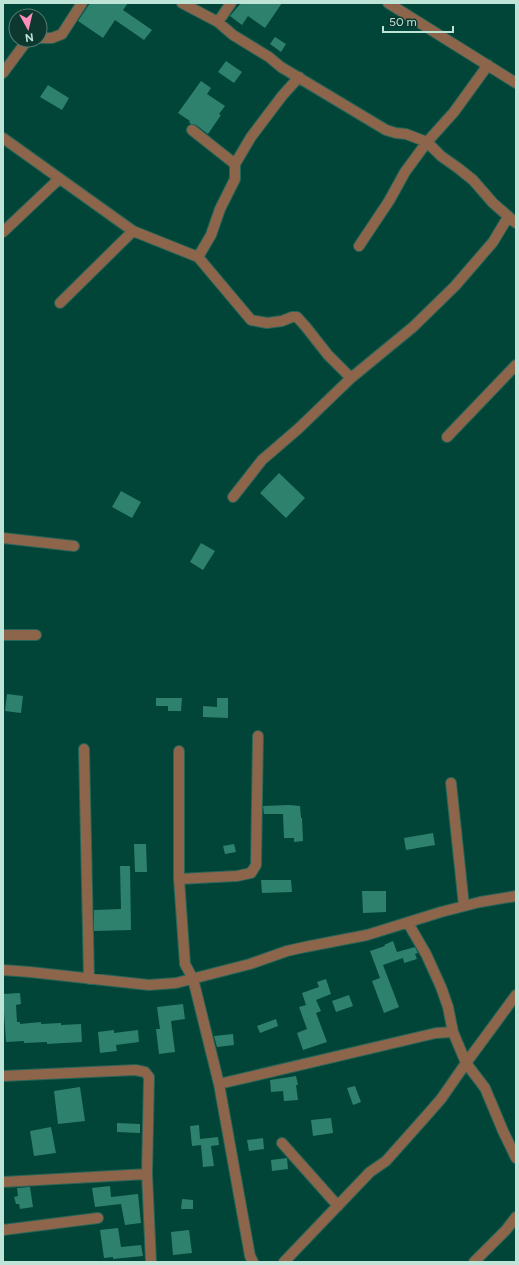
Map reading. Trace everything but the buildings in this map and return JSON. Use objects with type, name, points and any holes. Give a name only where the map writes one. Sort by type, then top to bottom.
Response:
[{"type":"street","points":[[48,38],[62,34],[82,3]]},
{"type":"street","points":[[182,3],[218,22],[234,35],[264,53],[281,67],[386,130],[406,134],[427,142],[442,156],[473,180],[493,203],[512,220],[454,286],[413,326],[351,378],[298,429],[262,460],[233,497]]},
{"type":"street","points":[[218,22],[231,3]]},
{"type":"street","points":[[388,3],[516,83]]},
{"type":"street","points":[[3,73],[22,48]]},
{"type":"street","points":[[359,246],[389,201],[405,172],[427,142],[454,112],[488,65]]},
{"type":"street","points":[[198,257],[211,235],[220,209],[235,179],[235,164],[251,137],[282,96],[299,77]]},
{"type":"street","points":[[192,130],[235,164]]},
{"type":"street","points":[[3,138],[133,231],[198,257],[250,320],[267,323],[297,317],[328,354],[351,378]]},
{"type":"street","points":[[3,232],[59,179]]},
{"type":"street","points":[[60,303],[133,231]]},
{"type":"street","points":[[447,437],[516,365]]},
{"type":"street","points":[[3,538],[74,546]]},
{"type":"street","points":[[3,635],[36,635]]},
{"type":"street","points":[[180,879],[250,873],[256,865],[258,736]]},
{"type":"street","points":[[84,749],[89,979]]},
{"type":"street","points":[[179,751],[180,879],[185,964],[193,979],[219,1084],[250,1256],[253,1262]]},
{"type":"street","points":[[451,783],[464,906]]},
{"type":"street","points":[[3,970],[149,985],[176,983],[250,964],[287,951],[367,935],[440,912],[480,902],[516,896]]},
{"type":"street","points":[[408,923],[426,954],[441,987],[448,1007],[453,1032],[466,1063],[485,1088],[516,1158]]},
{"type":"street","points":[[284,1262],[370,1172],[386,1161],[427,1115],[516,995]]},
{"type":"street","points":[[219,1084],[436,1032],[453,1032]]},
{"type":"street","points":[[3,1076],[136,1070],[145,1072],[149,1077],[147,1174],[151,1262]]},
{"type":"street","points":[[282,1143],[338,1206]]},
{"type":"street","points":[[3,1182],[147,1174]]},
{"type":"street","points":[[474,1262],[506,1230],[516,1217]]},
{"type":"street","points":[[3,1230],[98,1218]]}]
